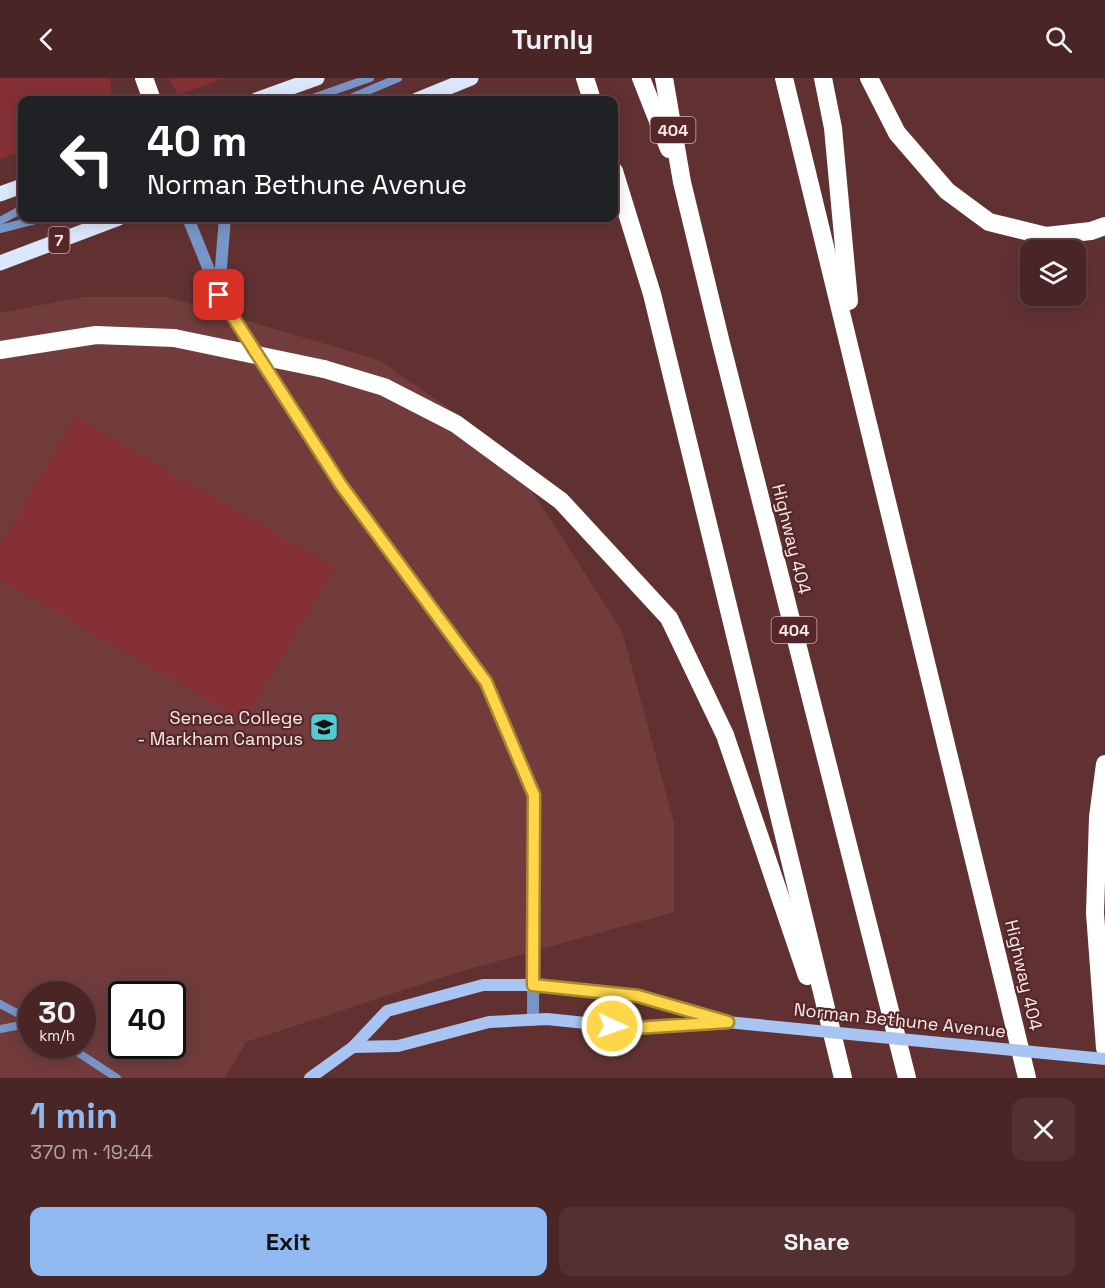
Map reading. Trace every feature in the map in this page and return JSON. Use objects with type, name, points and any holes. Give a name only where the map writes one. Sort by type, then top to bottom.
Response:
[{"type":"highway","points":[[144,78],[151,96]]},
{"type":"highway","points":[[585,78],[591,96]]},
{"type":"highway","points":[[640,78],[682,182]]},
{"type":"highway","name":"Highway 404","points":[[664,78],[682,182],[908,1078]]},
{"type":"highway","name":"Highway 404","points":[[784,78],[855,360],[1027,1078]]},
{"type":"highway","points":[[823,78],[833,128],[855,360]]},
{"type":"highway","points":[[869,78],[897,134],[947,191],[989,222],[1046,236],[1091,231],[1105,226]]},
{"type":"highway","points":[[618,184],[652,294],[840,1078]]},
{"type":"highway","points":[[0,350],[96,334],[174,338],[324,369],[384,387],[456,424],[561,501],[669,618],[725,735],[792,926],[840,1078]]},
{"type":"highway","points":[[1105,764],[1098,817],[1095,913],[1105,1048]]},
{"type":"main road","points":[[267,96],[317,78]]},
{"type":"main road","points":[[427,96],[471,78]]},
{"type":"main road","points":[[0,194],[18,187]]},
{"type":"main road","name":"7","points":[[0,263],[108,222]]},
{"type":"street","points":[[190,222],[219,295],[341,485],[486,682],[534,795],[533,1020]]},
{"type":"street","points":[[219,295],[225,222]]},
{"type":"street","name":"Norman Bethune Avenue","points":[[310,1078],[353,1047],[387,1011],[483,985],[533,985],[638,996],[728,1022]]},
{"type":"street","name":"Norman Bethune Avenue","points":[[353,1047],[398,1046],[489,1022],[533,1020],[634,1028],[728,1022],[1105,1059]]},
{"type":"lane","points":[[318,96],[370,78]]},
{"type":"lane","points":[[355,96],[398,78]]},
{"type":"lane","points":[[0,221],[18,211]]},
{"type":"lane","points":[[0,229],[27,222]]},
{"type":"lane","points":[[0,1004],[18,1014]]},
{"type":"lane","points":[[0,1029],[18,1025]]},
{"type":"lane","points":[[88,1059],[117,1078]]},
{"type":"shaded area","points":[[0,78],[110,78],[112,96],[18,96],[18,153],[0,159]]},
{"type":"shaded area","points":[[169,78],[225,78],[178,95]]},
{"type":"shaded area","name":"Seneca College - Markham Campus","points":[[82,297],[167,297],[379,360],[503,446],[622,631],[674,823],[674,912],[455,973],[246,1042],[225,1078],[0,1078],[0,313]]},
{"type":"shaded area","points":[[75,417],[335,567],[245,721],[0,580],[0,545]]},
{"type":"place","name":"Seneca College - Markham Campus","points":[[324,727]]},
{"type":"route","points":[[219,295],[341,485],[486,682],[534,795],[533,985],[638,996],[728,1022],[634,1028],[612,1026]]}]
